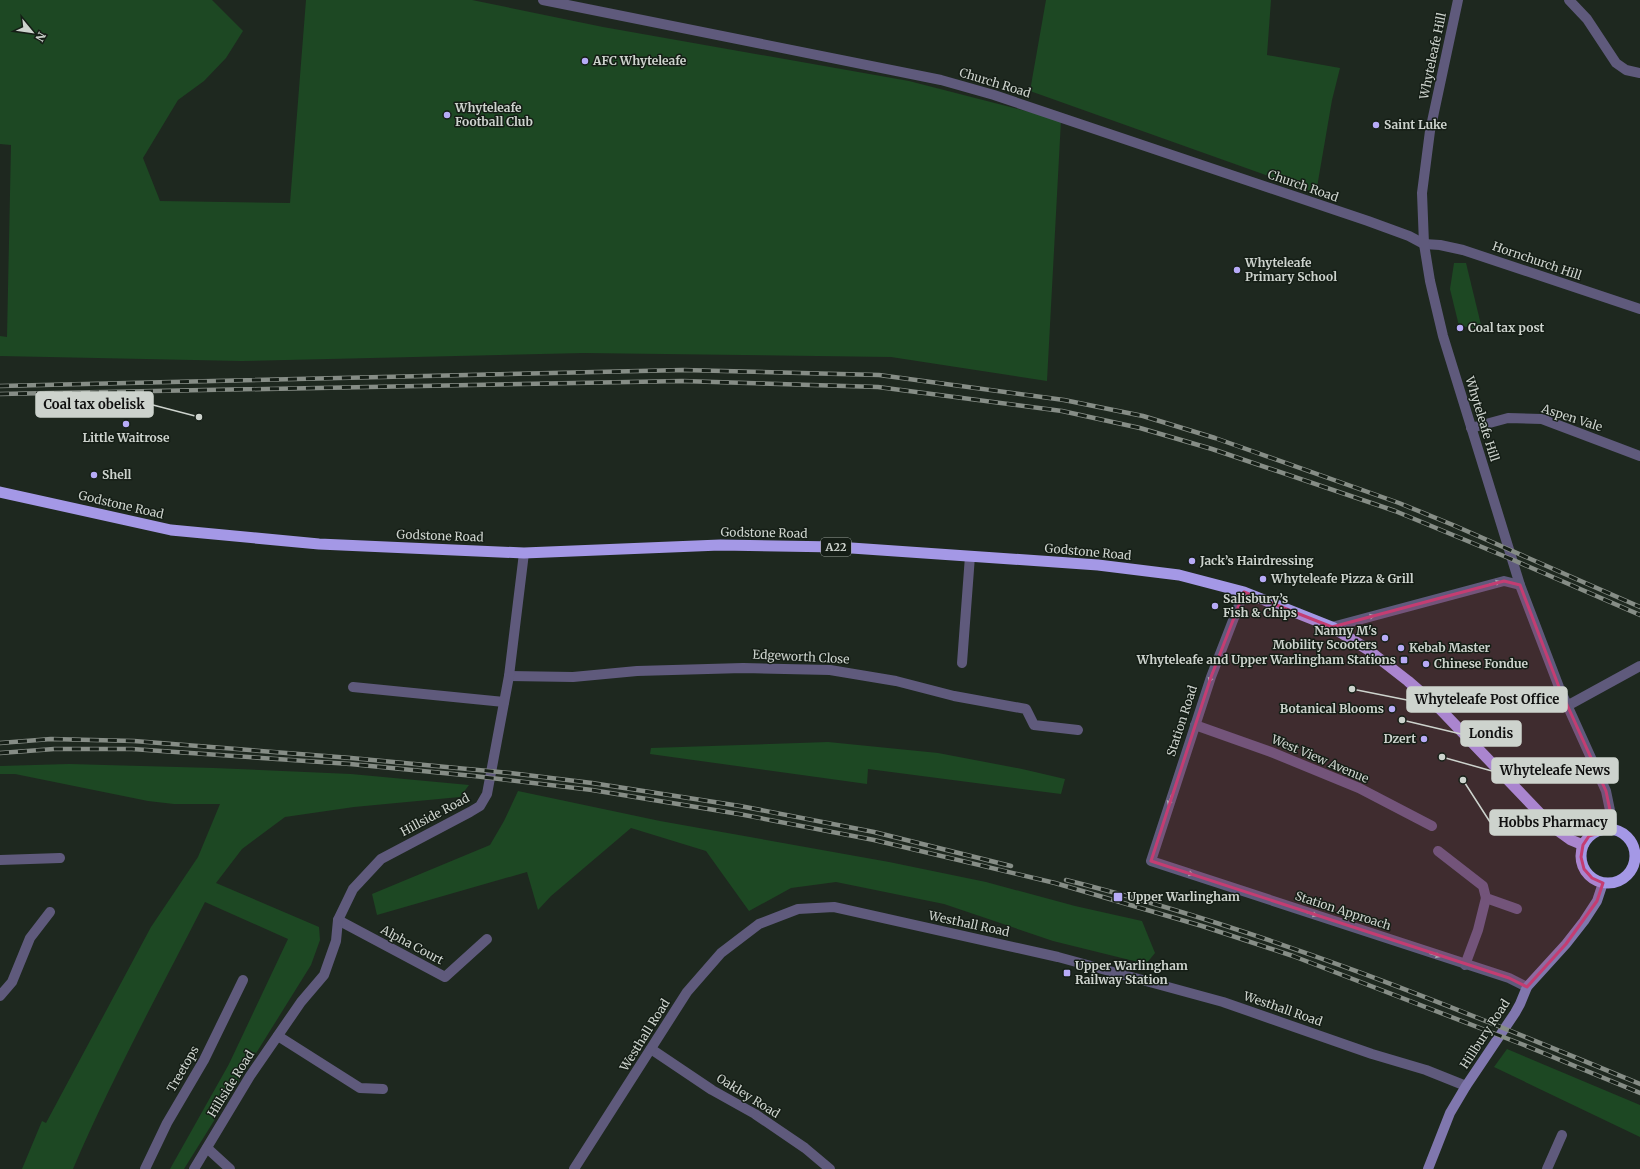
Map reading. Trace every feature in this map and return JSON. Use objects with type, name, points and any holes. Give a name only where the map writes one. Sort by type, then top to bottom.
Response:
[{"type":"highway","name":"Godstone Road","points":[[0,492],[172,530],[319,544],[524,553],[720,545],[837,547],[1098,564],[1168,574],[1244,592],[1332,627],[1367,649],[1440,708],[1553,827],[1571,840],[1583,845]]},
{"type":"highway","points":[[1611,829],[1622,833],[1630,841],[1637,863],[1623,879],[1613,883],[1603,883],[1592,878],[1584,869],[1580,857],[1583,845],[1590,836],[1600,830],[1611,829]]},
{"type":"main road","name":"Hillbury Road","points":[[1428,1169],[1450,1113],[1466,1086],[1515,1013],[1527,987],[1566,944],[1584,921],[1596,901],[1603,883]]},
{"type":"street","name":"Church Road","points":[[543,0],[940,80],[994,95],[1368,221],[1408,236],[1424,244]]},
{"type":"street","name":"Whyteleafe Hill","points":[[1458,0],[1429,139],[1422,193],[1424,244],[1430,281],[1443,336],[1520,585],[1547,659],[1606,791],[1612,820],[1611,829]]},
{"type":"street","points":[[1569,0],[1587,20],[1616,64],[1626,70],[1640,73]]},
{"type":"street","name":"Hornchurch Hill","points":[[1424,244],[1440,245],[1463,250],[1640,309]]},
{"type":"street","name":"Aspen Vale","points":[[1471,428],[1508,418],[1542,419],[1640,456]]},
{"type":"street","name":"Hillside Road","points":[[194,1169],[250,1076],[302,1002],[324,975],[336,941],[338,920],[353,889],[381,859],[480,806],[487,794],[509,676],[524,553]]},
{"type":"street","points":[[962,663],[970,556]]},
{"type":"street","points":[[1332,627],[1504,581],[1520,585]]},
{"type":"street","name":"Station Road","points":[[1151,861],[1195,725],[1244,592]]},
{"type":"street","points":[[1567,706],[1640,666]]},
{"type":"street","name":"Edgeworth Close","points":[[509,676],[573,677],[636,671],[742,668],[830,670],[896,680],[954,696],[1026,709],[1034,725],[1078,730]]},
{"type":"street","points":[[353,687],[504,702]]},
{"type":"street","name":"West View Avenue","points":[[1195,725],[1271,752],[1359,788],[1432,826]]},
{"type":"street","points":[[1438,851],[1483,886],[1486,898],[1478,930],[1465,964]]},
{"type":"street","points":[[0,860],[60,858]]},
{"type":"street","name":"Station Approach","points":[[1151,861],[1509,978],[1527,987]]},
{"type":"street","points":[[1486,898],[1517,909]]},
{"type":"street","name":"Westhall Road","points":[[574,1169],[688,992],[721,952],[759,924],[798,909],[834,907],[1058,957],[1223,1002],[1372,1054],[1426,1070],[1466,1086]]},
{"type":"street","points":[[0,996],[12,982],[30,938],[50,912]]},
{"type":"street","name":"Alpha Court","points":[[338,920],[445,977],[487,939]]},
{"type":"street","name":"Treetops","points":[[145,1169],[167,1123],[204,1060],[243,980]]},
{"type":"street","points":[[278,1036],[360,1088],[383,1089]]},
{"type":"street","name":"Oakley Road","points":[[650,1049],[712,1090],[755,1114],[805,1148],[830,1169]]},
{"type":"street","points":[[1547,1169],[1562,1134]]},
{"type":"street","points":[[207,1148],[230,1169]]},
{"type":"highlighted area","points":[[1504,581],[1520,585],[1559,687],[1606,791],[1612,820],[1611,829],[1589,836],[1583,845],[1581,857],[1584,869],[1592,878],[1603,883],[1597,901],[1566,944],[1527,987],[1509,978],[1151,861],[1211,677],[1244,592],[1332,627]]},
{"type":"green space","points":[[0,0],[212,0],[243,31],[226,58],[204,81],[178,100],[143,158],[160,201],[290,203],[306,0],[472,0],[603,27],[909,81],[1061,120],[1047,381],[891,357],[584,353],[242,361],[0,356],[0,336],[7,337],[11,145],[0,144]]},
{"type":"green space","points":[[1046,0],[1271,0],[1267,55],[1340,68],[1332,100],[1316,193],[1030,91]]},
{"type":"green space","points":[[1454,263],[1466,263],[1482,329],[1459,326],[1450,289]]},
{"type":"green space","points":[[828,742],[938,753],[1065,779],[1061,794],[868,769],[867,784],[650,754],[651,748]]},
{"type":"green space","points":[[69,764],[351,774],[469,785],[460,797],[354,807],[285,817],[242,849],[216,883],[319,927],[320,940],[311,965],[184,1169],[170,1169],[229,1064],[288,939],[205,902],[120,1068],[73,1169],[22,1169],[42,1121],[46,1123],[151,927],[198,857],[220,804],[174,804],[148,801],[15,774],[0,774],[0,766]]},
{"type":"green space","points":[[518,791],[660,821],[889,862],[986,882],[1075,906],[1142,921],[1155,953],[1146,964],[1053,941],[944,904],[836,882],[791,888],[749,911],[706,851],[631,828],[551,896],[538,910],[527,872],[377,915],[372,894],[490,845],[504,821]]},
{"type":"green space","points":[[1507,1049],[1640,1105],[1640,1137],[1494,1067]]},
{"type":"railway","points":[[0,386],[683,370],[879,375],[1064,400],[1143,416],[1215,438],[1399,503],[1640,607]]},
{"type":"railway","points":[[0,394],[682,381],[878,387],[1062,411],[1140,428],[1212,449],[1395,511],[1640,615]]},
{"type":"railway","points":[[0,743],[51,739],[134,741],[351,758],[510,773],[592,783],[740,806],[874,832],[1011,866]]},
{"type":"railway","points":[[0,753],[54,749],[132,749],[350,764],[474,776],[592,790],[739,814],[874,840],[1055,883],[1202,926],[1293,956],[1524,1045],[1640,1093]]},
{"type":"railway","points":[[1066,880],[1140,900],[1212,922],[1356,971],[1499,1026],[1640,1084]]},
{"type":"place","name":"AFC Whyteleafe","points":[[585,61]]},
{"type":"place","name":"Whyteleafe Football Club","points":[[447,115]]},
{"type":"place","name":"Saint Luke","points":[[1376,125]]},
{"type":"place","name":"Whyteleafe Primary School","points":[[1237,270]]},
{"type":"place","name":"Coal tax post","points":[[1460,328]]},
{"type":"place","name":"Coal tax obelisk","points":[[199,417]]},
{"type":"place","name":"Little Waitrose","points":[[126,424]]},
{"type":"place","name":"Shell","points":[[94,475]]},
{"type":"place","name":"Jack’s Hairdressing","points":[[1192,561]]},
{"type":"place","name":"Whyteleafe Pizza & Grill","points":[[1263,579]]},
{"type":"place","name":"Salisbury’s Fish & Chips","points":[[1215,606]]},
{"type":"place","name":"Nanny M's Mobility Scooters","points":[[1385,638]]},
{"type":"place","name":"Kebab Master","points":[[1401,648]]},
{"type":"place","name":"Whyteleafe and Upper Warlingham Stations","points":[[1404,660]]},
{"type":"place","name":"Chinese Fondue","points":[[1426,664]]},
{"type":"place","name":"Whyteleafe Post Office","points":[[1352,689]]},
{"type":"place","name":"Botanical Blooms","points":[[1392,709]]},
{"type":"place","name":"Londis","points":[[1402,720]]},
{"type":"place","name":"Dzert","points":[[1424,739]]},
{"type":"place","name":"Whyteleafe News","points":[[1442,757]]},
{"type":"place","name":"Hobbs Pharmacy","points":[[1463,780]]},
{"type":"place","name":"Upper Warlingham","points":[[1118,897]]},
{"type":"place","name":"Upper Warlingham Railway Station","points":[[1067,973]]}]
